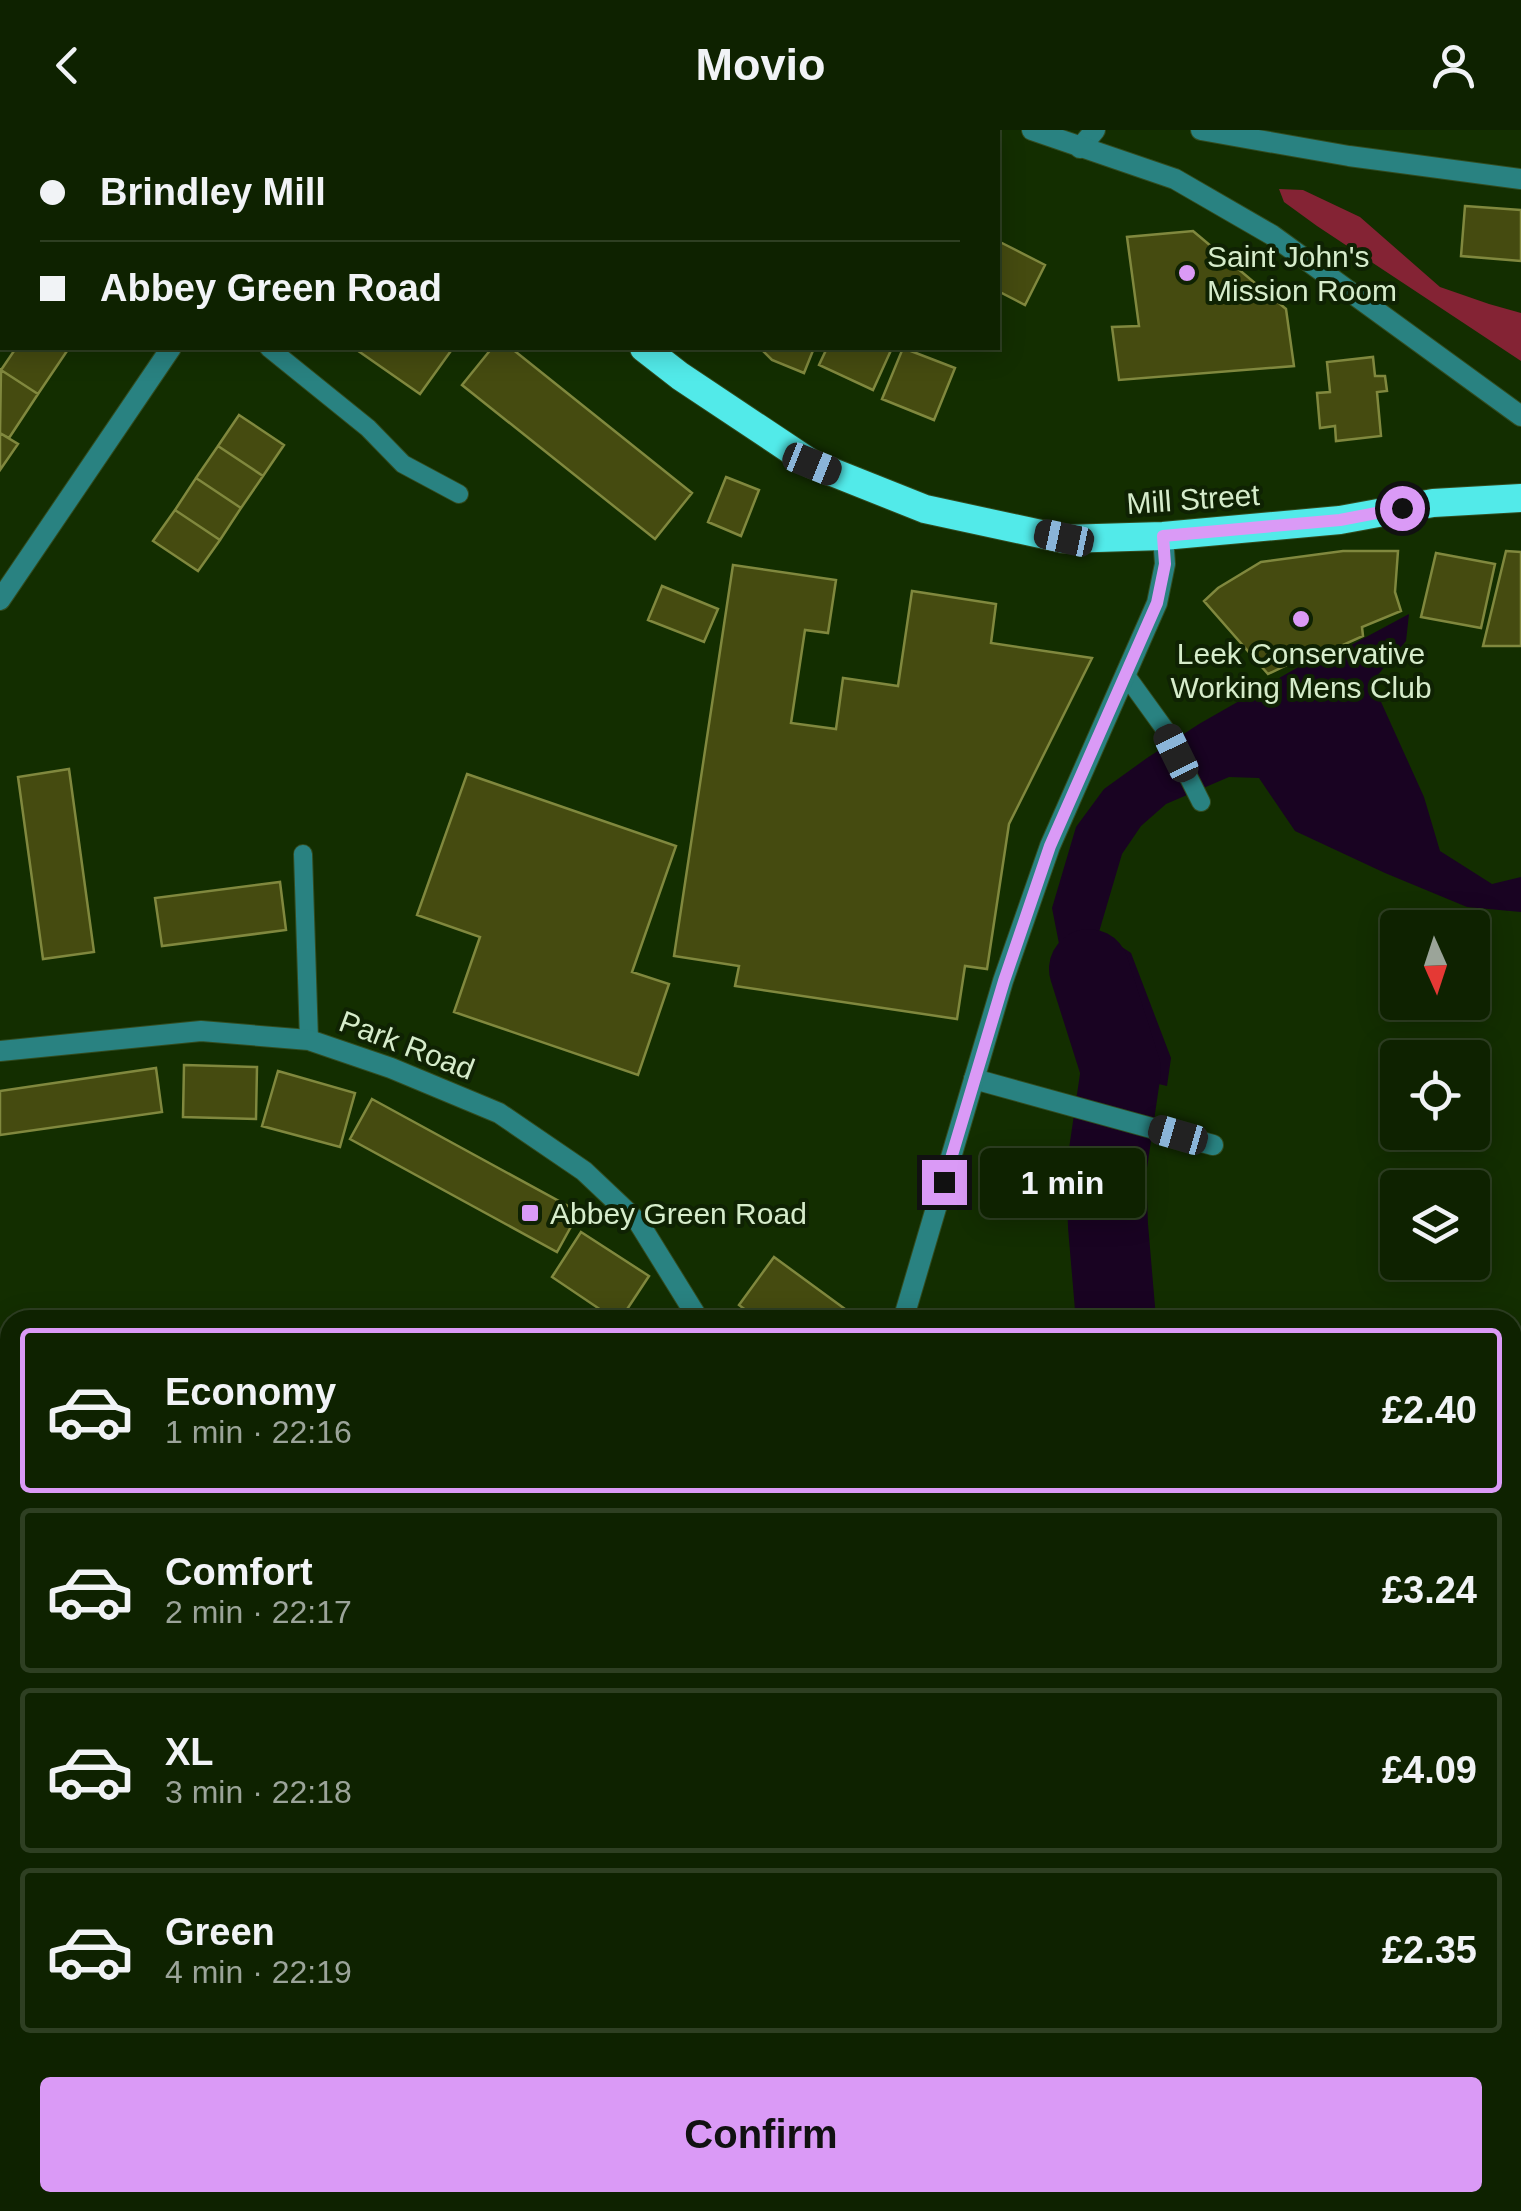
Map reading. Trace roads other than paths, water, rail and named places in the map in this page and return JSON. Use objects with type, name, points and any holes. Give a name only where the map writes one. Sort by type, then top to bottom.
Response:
[{"type":"highway","name":"Mill Street","points":[[647,350],[812,464],[925,509],[1064,538],[1163,536],[1340,520],[1434,503],[1521,498]]},
{"type":"street","points":[[1032,130],[1175,179],[1272,234],[1521,416]]},
{"type":"street","points":[[1080,148],[1096,130]]},
{"type":"street","points":[[1201,130],[1349,156],[1521,179]]},
{"type":"street","points":[[0,600],[170,350]]},
{"type":"street","points":[[906,1310],[1004,981],[1050,846],[1157,603],[1165,564],[1163,536]]},
{"type":"street","name":"Park Road","points":[[0,1051],[201,1031],[309,1040],[391,1068],[499,1112],[584,1171],[639,1222],[693,1310]]},
{"type":"street","points":[[974,1079],[1213,1145]]},
{"type":"lane","points":[[270,350],[368,428],[403,464],[459,494]]},
{"type":"lane","points":[[1125,674],[1164,728],[1201,802]]},
{"type":"lane","points":[[303,854],[309,1040]]},
{"type":"waterway","points":[[1089,969],[1121,1070],[1106,1172],[1115,1310]]},
{"type":"place","name":"Saint John's Mission Room","points":[[1187,273]]},
{"type":"place","name":"Leek Conservative Working Mens Club","points":[[1301,619]]},
{"type":"place","name":"Abbey Green Road","points":[[530,1213]]}]
